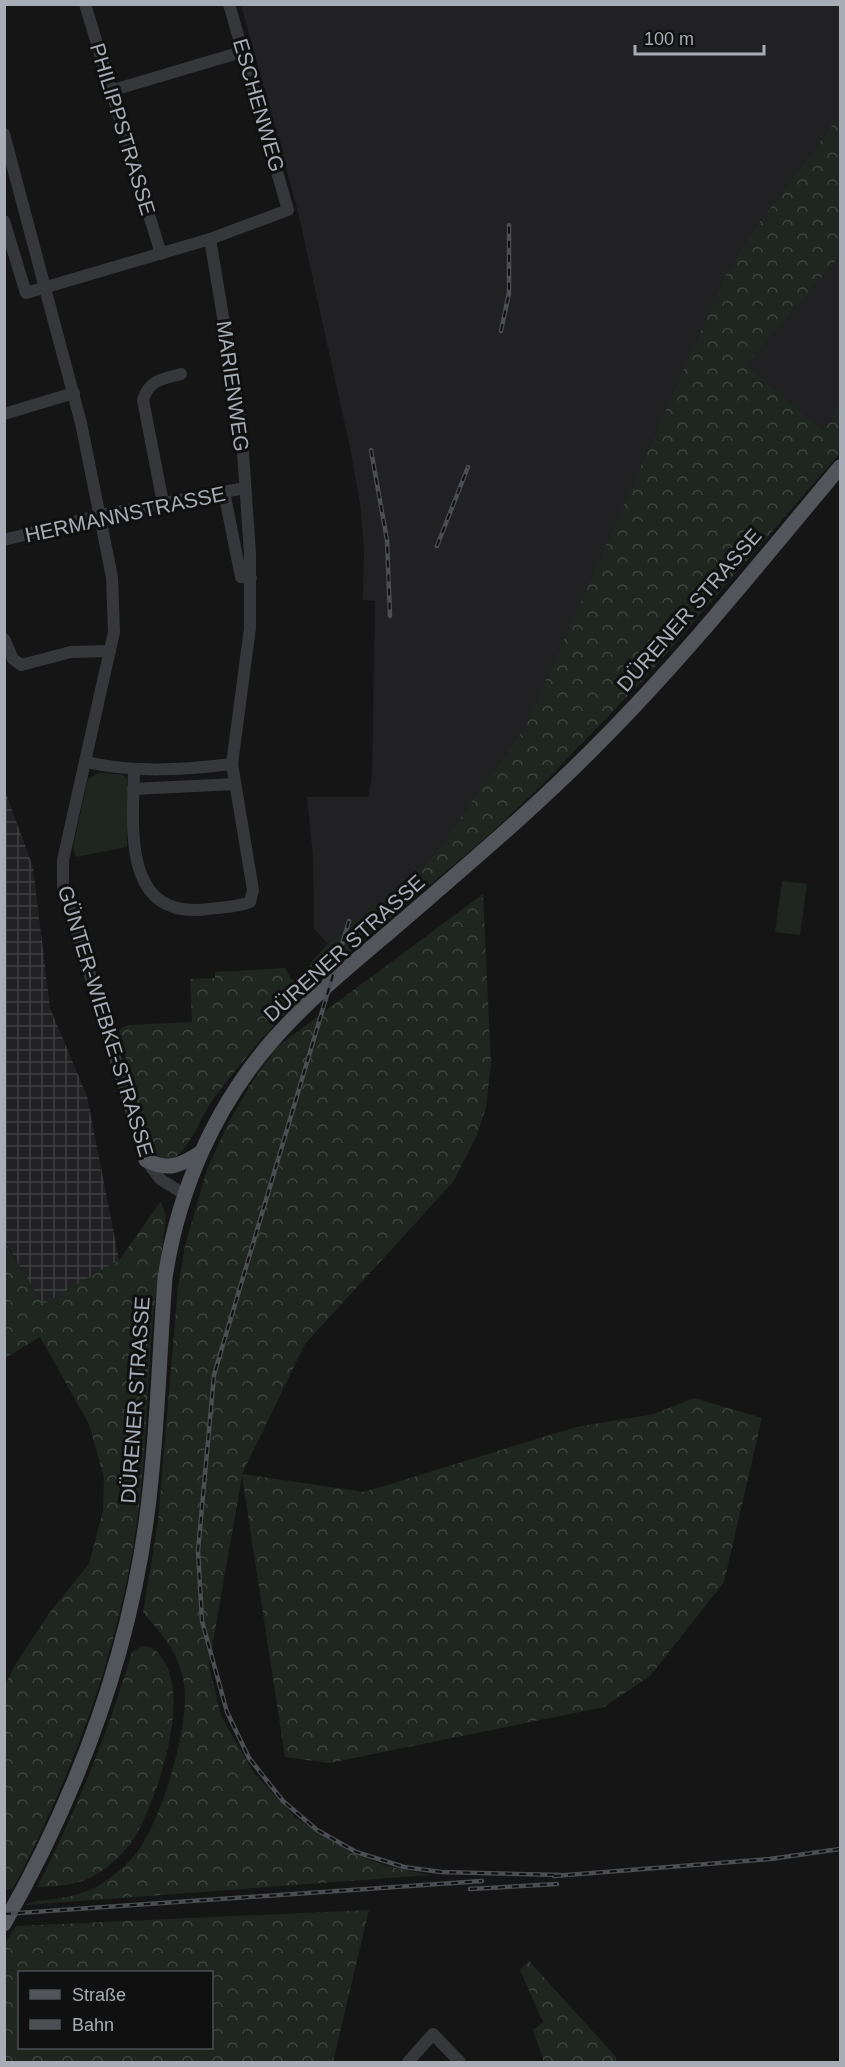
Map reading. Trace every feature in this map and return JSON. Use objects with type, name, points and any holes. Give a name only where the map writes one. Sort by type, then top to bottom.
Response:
[{"type":"main road","name":"DÜRENER STRASSE","points":[[4,1924],[46,1846],[79,1774],[124,1639],[146,1524],[153,1461],[165,1278],[184,1194],[200,1153],[226,1104],[272,1040],[316,996],[533,808],[602,741],[700,632],[840,467]]},
{"type":"main road","points":[[146,1160],[157,1166],[170,1167],[182,1165],[200,1153]]},
{"type":"street","name":"PHILIPPSTRASSE","points":[[85,4],[161,254]]},
{"type":"street","name":"ESCHENWEG","points":[[210,239],[288,210],[245,51],[229,4]]},
{"type":"street","points":[[110,91],[245,51]]},
{"type":"street","name":"GÜNTER-WIEBKE-STRASSE","points":[[5,140],[74,393],[101,515],[115,595],[110,651],[63,860],[63,886],[146,1160],[160,1179],[184,1194]]},
{"type":"street","points":[[4,220],[26,293],[47,289],[210,239]]},
{"type":"street","name":"MARIENWEG","points":[[134,789],[132,833],[137,868],[152,892],[162,902],[188,911],[245,904],[253,898],[232,764],[248,652],[251,578],[241,424],[210,239]]},
{"type":"street","points":[[163,503],[143,400],[147,388],[154,381],[181,374]]},
{"type":"street","points":[[4,414],[74,393]]},
{"type":"street","name":"HERMANNSTRASSE","points":[[4,540],[101,515],[245,488]]},
{"type":"street","points":[[224,492],[242,577],[251,578]]},
{"type":"street","points":[[233,535],[248,533]]},
{"type":"street","points":[[4,639],[13,659],[21,665],[71,652],[110,651]]},
{"type":"street","points":[[86,762],[134,770],[190,769],[232,764]]},
{"type":"street","points":[[190,769],[191,786]]},
{"type":"street","points":[[134,770],[134,789],[236,784]]},
{"type":"street","points":[[408,2062],[433,2034],[460,2062]]},
{"type":"shaded area","points":[[241,5],[840,5],[840,115],[750,235],[725,276],[525,727],[430,860],[328,944],[314,929],[313,857],[307,797],[368,797],[372,777],[375,601],[363,600],[364,549],[360,503],[349,443],[298,212]]},
{"type":"shaded area","points":[[840,256],[840,409],[822,430],[747,365]]},
{"type":"shaded area","points":[[4,788],[33,867],[50,1008],[87,1096],[119,1260],[43,1305],[5,1241]]},
{"type":"green space","points":[[840,115],[840,256],[747,365],[822,430],[840,409],[840,453],[646,677],[540,787],[482,841],[350,952],[305,974],[313,960],[328,944],[430,860],[525,727],[725,276],[750,235]]},
{"type":"green space","points":[[98,773],[121,774],[127,779],[127,847],[76,857],[73,847],[88,779]]},
{"type":"green space","points":[[782,881],[807,884],[800,935],[775,932]]},
{"type":"green space","points":[[483,894],[491,1064],[486,1107],[477,1135],[453,1182],[305,1344],[242,1474],[364,1492],[576,1427],[654,1414],[694,1398],[762,1418],[724,1582],[650,1676],[604,1707],[329,1763],[285,1757],[242,1476],[209,1665],[221,1716],[254,1773],[296,1818],[350,1852],[387,1866],[430,1875],[25,1905],[89,1890],[102,1884],[125,1865],[149,1833],[174,1765],[184,1716],[183,1678],[168,1642],[143,1613],[158,1521],[178,1287],[185,1246],[207,1169],[229,1122],[250,1085],[278,1046]]},
{"type":"green space","points":[[285,968],[291,979],[298,982],[318,972],[328,972],[282,1016],[241,1064],[214,1098],[191,1139],[180,1153],[173,1159],[160,1156],[150,1142],[145,1128],[134,1094],[119,1030],[128,1025],[192,1022],[190,979],[215,978],[215,972]]},
{"type":"green space","points":[[161,1201],[166,1216],[151,1339],[141,1486],[128,1577],[104,1669],[73,1758],[13,1889],[5,1890],[5,1685],[15,1665],[50,1612],[89,1564],[103,1511],[104,1478],[89,1424],[40,1337],[5,1358],[4,1241],[43,1304],[119,1260]]},
{"type":"green space","points":[[141,1646],[153,1648],[163,1659],[172,1680],[174,1702],[167,1751],[143,1821],[126,1849],[101,1872],[74,1883],[37,1887],[90,1772],[132,1652]]},
{"type":"green space","points":[[369,1910],[333,2062],[5,2062],[5,1943],[16,1926]]},
{"type":"green space","points":[[529,1961],[616,2057],[616,2062],[544,2062],[533,2030],[543,2022],[520,1970]]},
{"type":"railway","points":[[501,331],[509,293],[509,225]]},
{"type":"railway","points":[[371,450],[387,540],[390,616]]},
{"type":"railway","points":[[437,546],[468,467]]},
{"type":"railway","points":[[349,921],[214,1375],[198,1551],[202,1621],[227,1712],[249,1758],[283,1801],[317,1830],[356,1852],[404,1867],[441,1872],[561,1875]]},
{"type":"railway","points":[[554,1876],[770,1859],[840,1849]]},
{"type":"railway","points":[[4,1914],[482,1881]]},
{"type":"railway","points":[[470,1889],[557,1884]]}]
